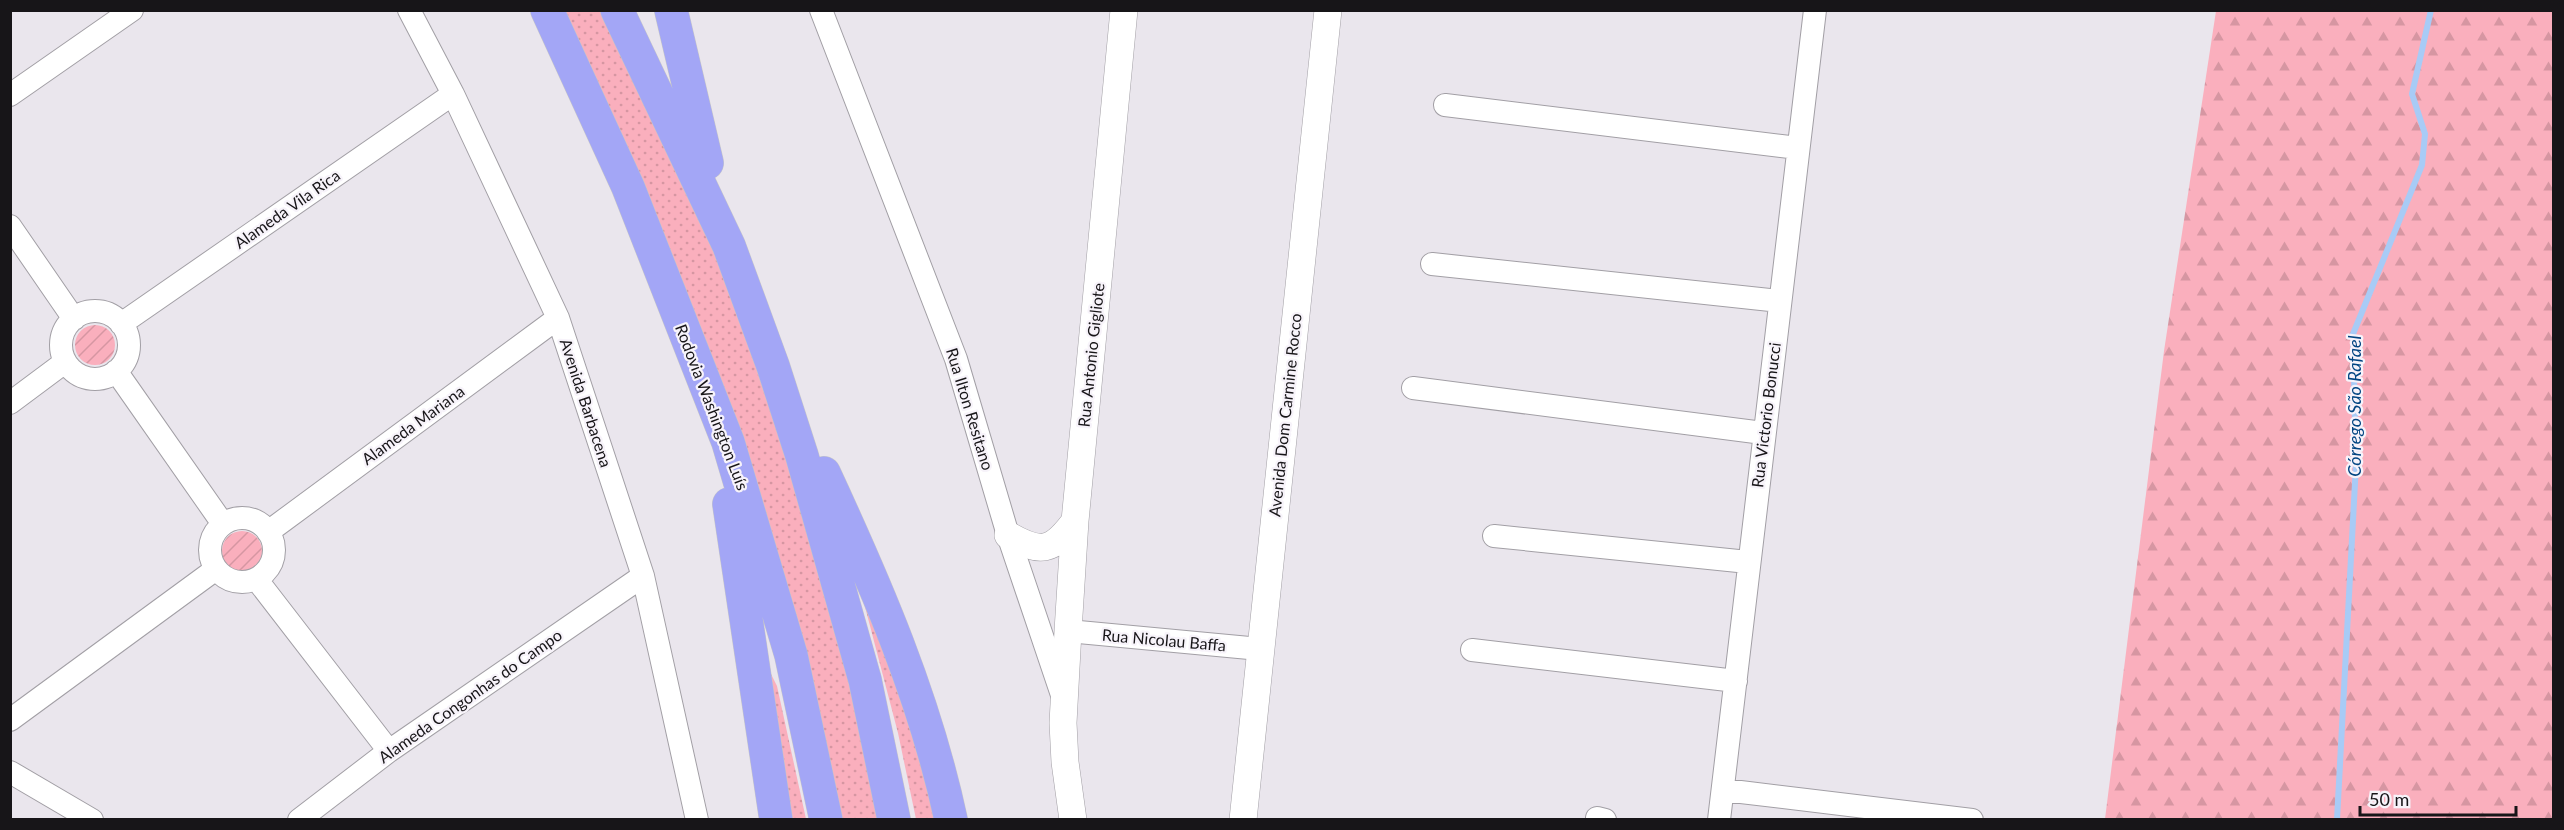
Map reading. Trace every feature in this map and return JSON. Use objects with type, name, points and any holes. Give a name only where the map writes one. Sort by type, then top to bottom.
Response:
[{"type":"highway","name":"Rodovia Washington Luís","points":[[547,10],[628,187],[728,442],[762,548],[791,655],[826,819]]},
{"type":"highway","points":[[617,10],[729,246],[773,366],[802,456],[865,680],[894,819]]},
{"type":"highway","points":[[671,10],[729,246]]},
{"type":"highway","points":[[688,343],[735,534],[776,819]]},
{"type":"highway","points":[[773,366],[905,659],[928,728],[951,819]]},
{"type":"street","points":[[10,95],[132,10]]},
{"type":"street","name":"Avenida Barbacena","points":[[409,10],[453,94],[558,318],[643,576],[697,819]]},
{"type":"street","name":"Rua Ilton Resitano","points":[[821,10],[956,359],[1008,535],[1064,700],[1065,762],[1073,819]]},
{"type":"street","name":"Rua Antonio Gigliote","points":[[1064,700],[1075,521],[1124,10]]},
{"type":"street","name":"Avenida Dom Carmine Rocco","points":[[1244,819],[1328,10]]},
{"type":"street","name":"Rua Victorio Bonucci","points":[[1719,819],[1815,10]]},
{"type":"street","name":"Alameda Vila Rica","points":[[121,324],[453,94]]},
{"type":"street","points":[[1445,105],[1798,148]]},
{"type":"street","points":[[10,226],[74,319]]},
{"type":"street","points":[[1432,264],[1779,301]]},
{"type":"street","points":[[104,313],[121,324],[129,344],[124,364],[116,371],[107,377],[86,378],[76,374],[65,363],[61,347],[62,336],[66,327],[74,319],[83,314],[104,313]]},
{"type":"street","name":"Alameda Mariana","points":[[268,532],[558,318]]},
{"type":"street","points":[[10,404],[65,363]]},
{"type":"street","points":[[116,371],[224,524]]},
{"type":"street","points":[[1413,388],[1763,433]]},
{"type":"street","points":[[242,518],[252,520],[268,532],[274,550],[273,560],[257,580],[232,581],[216,569],[210,550],[212,540],[224,524],[232,519],[242,518]]},
{"type":"street","points":[[1008,535],[1028,546],[1050,547],[1063,537],[1075,521]]},
{"type":"street","points":[[1494,536],[1748,562]]},
{"type":"street","points":[[10,720],[216,569]]},
{"type":"street","name":"Alameda Congonhas do Campo","points":[[299,819],[389,750],[643,576]]},
{"type":"street","points":[[257,580],[389,750]]},
{"type":"street","name":"Rua Nicolau Baffa","points":[[1068,631],[1260,649]]},
{"type":"street","points":[[1472,650],[1736,681]]},
{"type":"street","points":[[10,772],[92,819]]},
{"type":"street","points":[[1724,790],[1972,819]]},
{"type":"green space","points":[[559,11],[607,11],[720,264],[761,374],[827,583],[882,819],[841,819],[734,419],[670,249]]},
{"type":"green space","points":[[2216,11],[2553,11],[2553,819],[2105,819],[2164,351]]},
{"type":"green space","points":[[95,325],[109,331],[115,345],[109,359],[95,365],[81,359],[75,345],[81,331]]},
{"type":"green space","points":[[242,531],[256,537],[262,551],[256,565],[242,571],[228,565],[222,551],[228,537]]},
{"type":"green space","points":[[863,577],[940,819],[916,819],[898,733],[858,580]]},
{"type":"green space","points":[[761,654],[777,686],[806,819],[785,819]]},
{"type":"waterway","name":"Córrego São Rafael","points":[[2337,820],[2356,464],[2353,334],[2422,165],[2425,134],[2412,94],[2431,10]]}]
